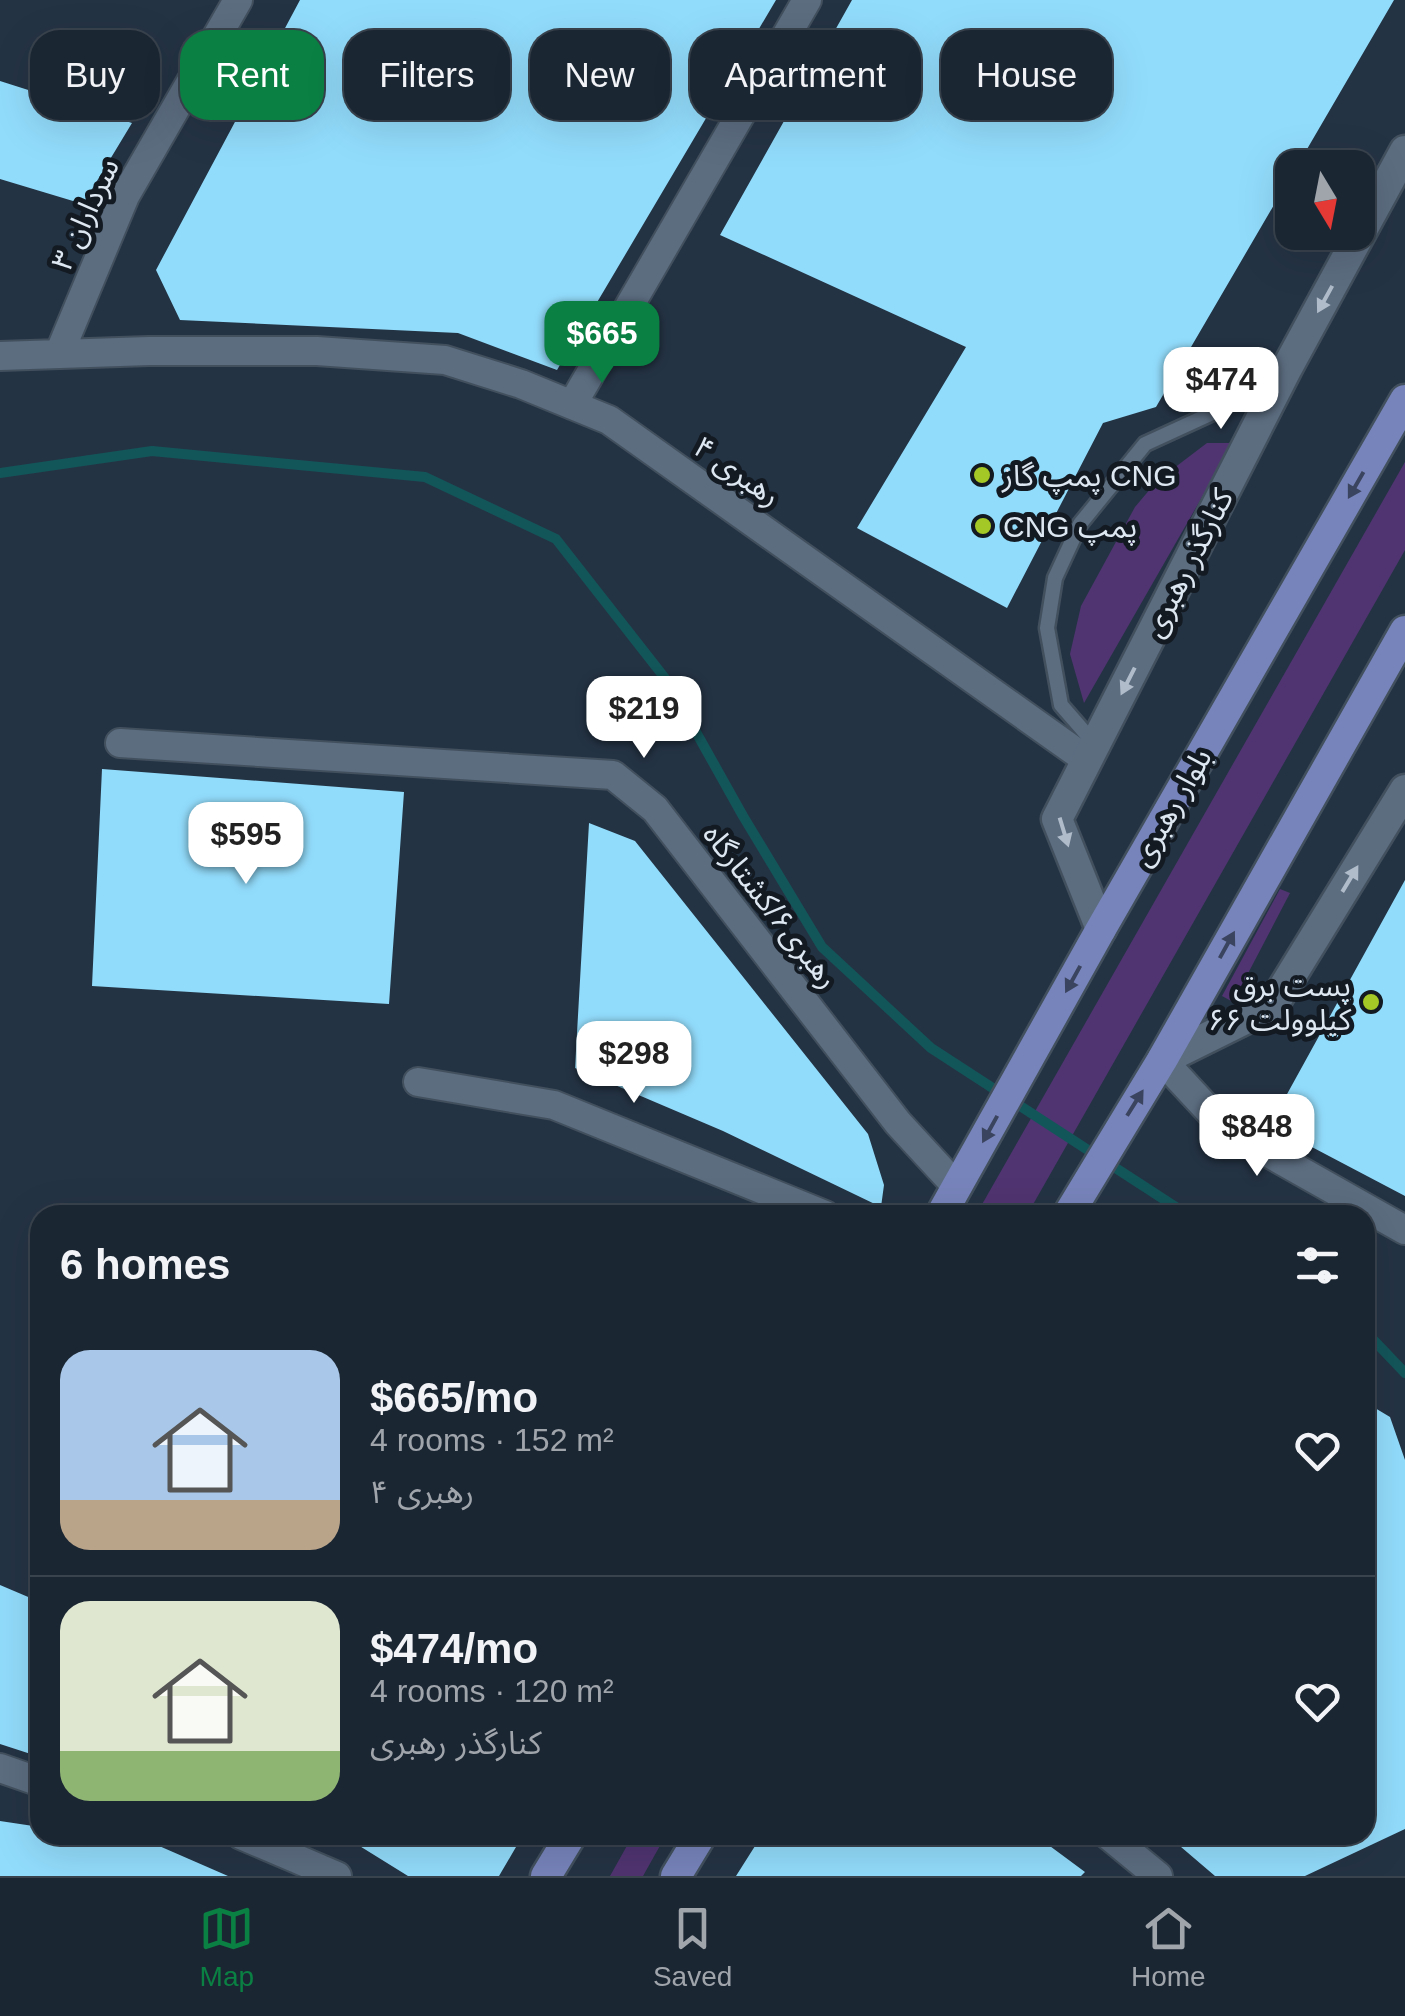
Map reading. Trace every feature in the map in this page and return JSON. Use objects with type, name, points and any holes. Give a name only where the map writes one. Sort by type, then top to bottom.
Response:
[{"type":"main road","name":"بلوار رهبری","points":[[947,1205],[1405,400]]},
{"type":"main road","points":[[1074,1205],[1392,669],[1405,631]]},
{"type":"main road","points":[[546,1876],[565,1845]]},
{"type":"main road","points":[[676,1876],[694,1845]]},
{"type":"street","name":"سرداران ۳","points":[[60,354],[125,196],[238,0]]},
{"type":"street","points":[[572,404],[807,0]]},
{"type":"street","name":"کنارگذر رهبری","points":[[1101,929],[1057,819],[1287,368],[1405,152]]},
{"type":"street","name":"رهبری ۴","points":[[0,356],[318,351],[446,360],[521,384],[609,420],[1092,752]]},
{"type":"street","name":"رهبری۶/کشتارگاه","points":[[120,743],[613,775],[656,809],[898,1122],[960,1182]]},
{"type":"street","points":[[1361,1205],[1226,1129],[1162,1060],[1273,1005],[1405,790]]},
{"type":"street","points":[[418,1082],[554,1105],[800,1205]]},
{"type":"street","points":[[1375,1213],[1405,1230]]},
{"type":"street","points":[[0,1768],[30,1778]]},
{"type":"street","points":[[264,1845],[337,1876]]},
{"type":"street","points":[[1120,1845],[1158,1876]]},
{"type":"lane","points":[[1092,752],[1061,705],[1047,628],[1055,578],[1080,524],[1145,444],[1218,410],[1287,368]]},
{"type":"shaded area","points":[[1207,443],[1233,443],[1084,703],[1070,654],[1081,606],[1135,507],[1157,481]]},
{"type":"shaded area","points":[[1405,462],[1405,550],[1033,1205],[982,1205]]},
{"type":"shaded area","points":[[1280,889],[1290,893],[1233,1002],[1222,996]]},
{"type":"shaded area","points":[[627,1845],[660,1845],[643,1876],[610,1876]]},
{"type":"building","points":[[300,0],[776,0],[758,30],[690,30],[690,120],[705,120],[557,370],[458,333],[180,320],[156,270],[236,120],[324,120],[324,30],[284,30]]},
{"type":"building","points":[[852,0],[1394,0],[1306,150],[1275,150],[1275,203],[1156,407],[1103,423],[1007,608],[857,528],[966,347],[720,235],[785,120],[921,120],[921,30],[835,30]]},
{"type":"building","points":[[0,81],[30,91],[30,120],[132,123],[83,204],[0,179]]},
{"type":"building","points":[[102,769],[404,792],[389,1004],[92,986]]},
{"type":"building","points":[[589,823],[635,841],[868,1134],[884,1185],[881,1205],[723,1131],[575,1068]]},
{"type":"building","name":"پست برق ۶۶ کیلوولت","points":[[1405,880],[1405,1196],[1270,1125]]},
{"type":"building","points":[[1375,1408],[1390,1417],[1405,1460],[1405,1829],[1375,1843]]},
{"type":"building","points":[[0,1585],[30,1598],[30,1754],[0,1744]]},
{"type":"building","points":[[0,1821],[30,1826],[30,1845],[157,1845],[228,1876],[0,1876]]},
{"type":"building","points":[[358,1845],[517,1845],[499,1876],[408,1876]]},
{"type":"building","points":[[756,1845],[1049,1845],[1085,1872],[1081,1876],[736,1876]]},
{"type":"building","points":[[1179,1845],[1371,1845],[1305,1876],[1215,1876]]},
{"type":"waterway","points":[[0,473],[152,451],[425,477],[556,539],[668,682],[822,947],[931,1048],[1173,1205]]},
{"type":"waterway","points":[[1375,1342],[1405,1373]]},
{"type":"place","name":"پمپ گاز CNG","points":[[982,475]]},
{"type":"place","name":"CNG پمپ","points":[[983,526]]},
{"type":"place","name":"پست برق ۶۶ کیلوولت","points":[[1371,1002]]}]
